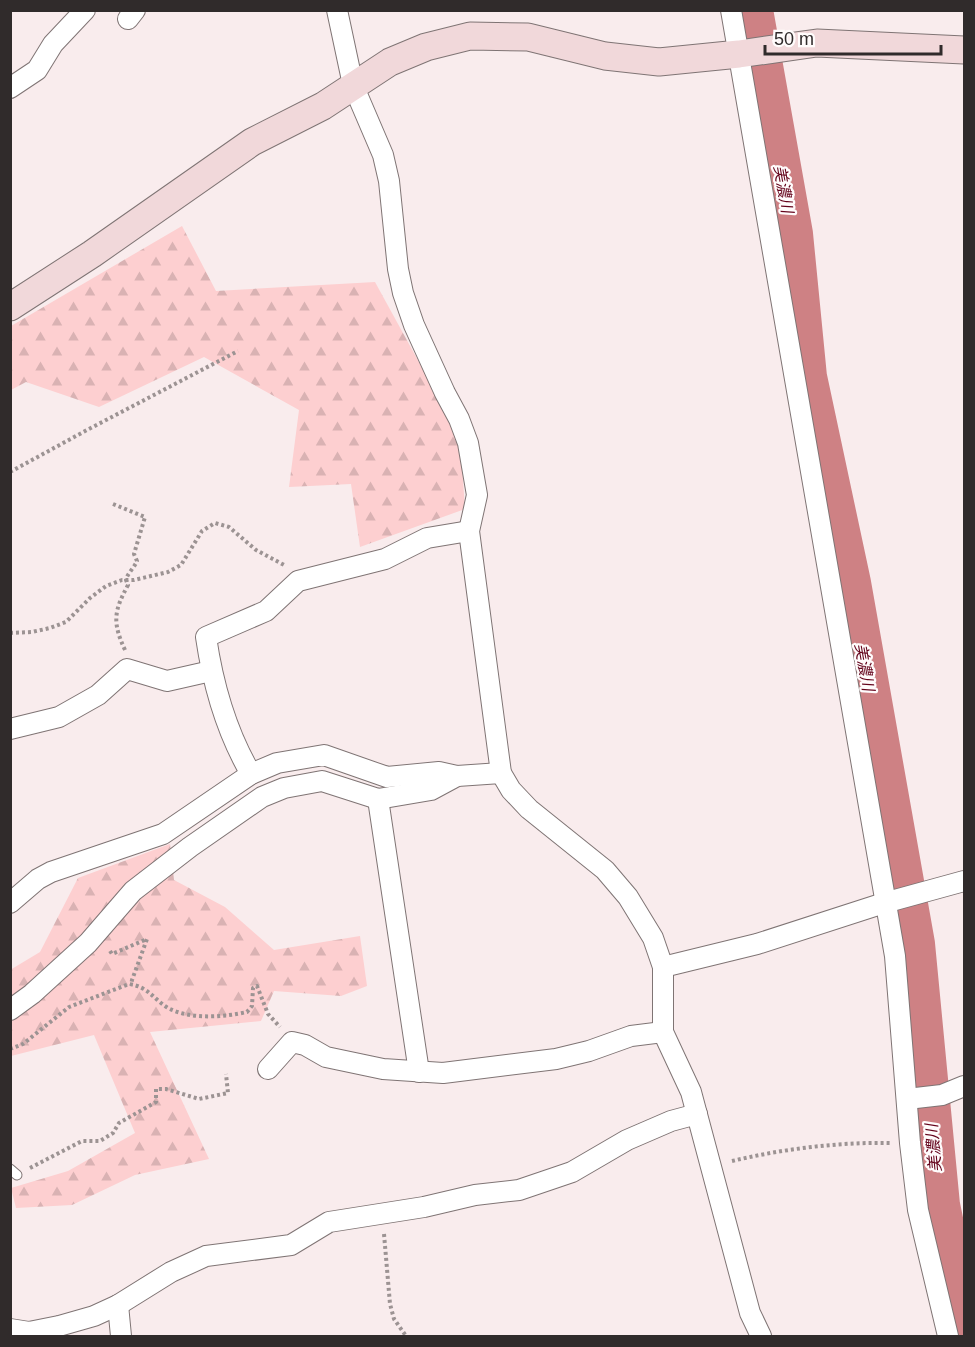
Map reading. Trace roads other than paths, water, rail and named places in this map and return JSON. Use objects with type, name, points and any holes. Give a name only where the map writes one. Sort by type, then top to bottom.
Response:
[{"type":"street","points":[[10,88],[37,70],[53,44],[85,10]]},
{"type":"street","points":[[337,10],[353,85],[383,155],[389,182],[398,269],[403,293],[414,325],[459,419],[468,443],[477,495],[469,531],[501,773],[511,790],[529,809],[605,870],[628,897],[652,938],[663,967],[663,1032],[691,1092],[750,1313],[761,1336]]},
{"type":"street","points":[[731,10],[895,956],[910,1143],[918,1210],[948,1336]]},
{"type":"street","points":[[10,307],[92,255],[252,142],[323,106],[390,62],[426,46],[470,36],[528,37],[605,56],[659,62],[817,43],[964,50]]},
{"type":"street","points":[[251,774],[238,752],[211,671],[206,638],[266,611],[298,581],[386,559],[427,538],[469,531]]},
{"type":"street","points":[[10,729],[59,717],[98,695],[127,669],[167,681],[211,671]]},
{"type":"street","points":[[10,903],[38,879],[51,872],[162,834],[251,774],[277,763],[324,755],[387,777],[439,772],[457,776],[501,773]]},
{"type":"street","points":[[10,1010],[32,994],[94,935],[133,891],[190,847],[262,797],[284,788],[322,781],[378,799],[431,790],[457,776]]},
{"type":"street","points":[[378,799],[419,1072]]},
{"type":"street","points":[[663,967],[757,944],[884,903],[964,881]]},
{"type":"street","points":[[268,1069],[292,1042],[305,1045],[326,1057],[382,1069],[443,1073],[556,1059],[589,1051],[632,1036],[663,1032]]},
{"type":"street","points":[[907,1099],[942,1095],[964,1086]]},
{"type":"street","points":[[10,1329],[29,1332],[93,1316],[117,1305],[171,1272],[206,1256],[291,1245],[329,1222],[474,1195],[519,1190],[572,1172],[627,1140],[670,1121],[697,1114]]},
{"type":"street","points":[[117,1305],[121,1336]]},
{"type":"waterway","name":"美濃川","points":[[752,10],[792,234],[806,377],[850,583],[914,944],[939,1205],[964,1326]]}]
